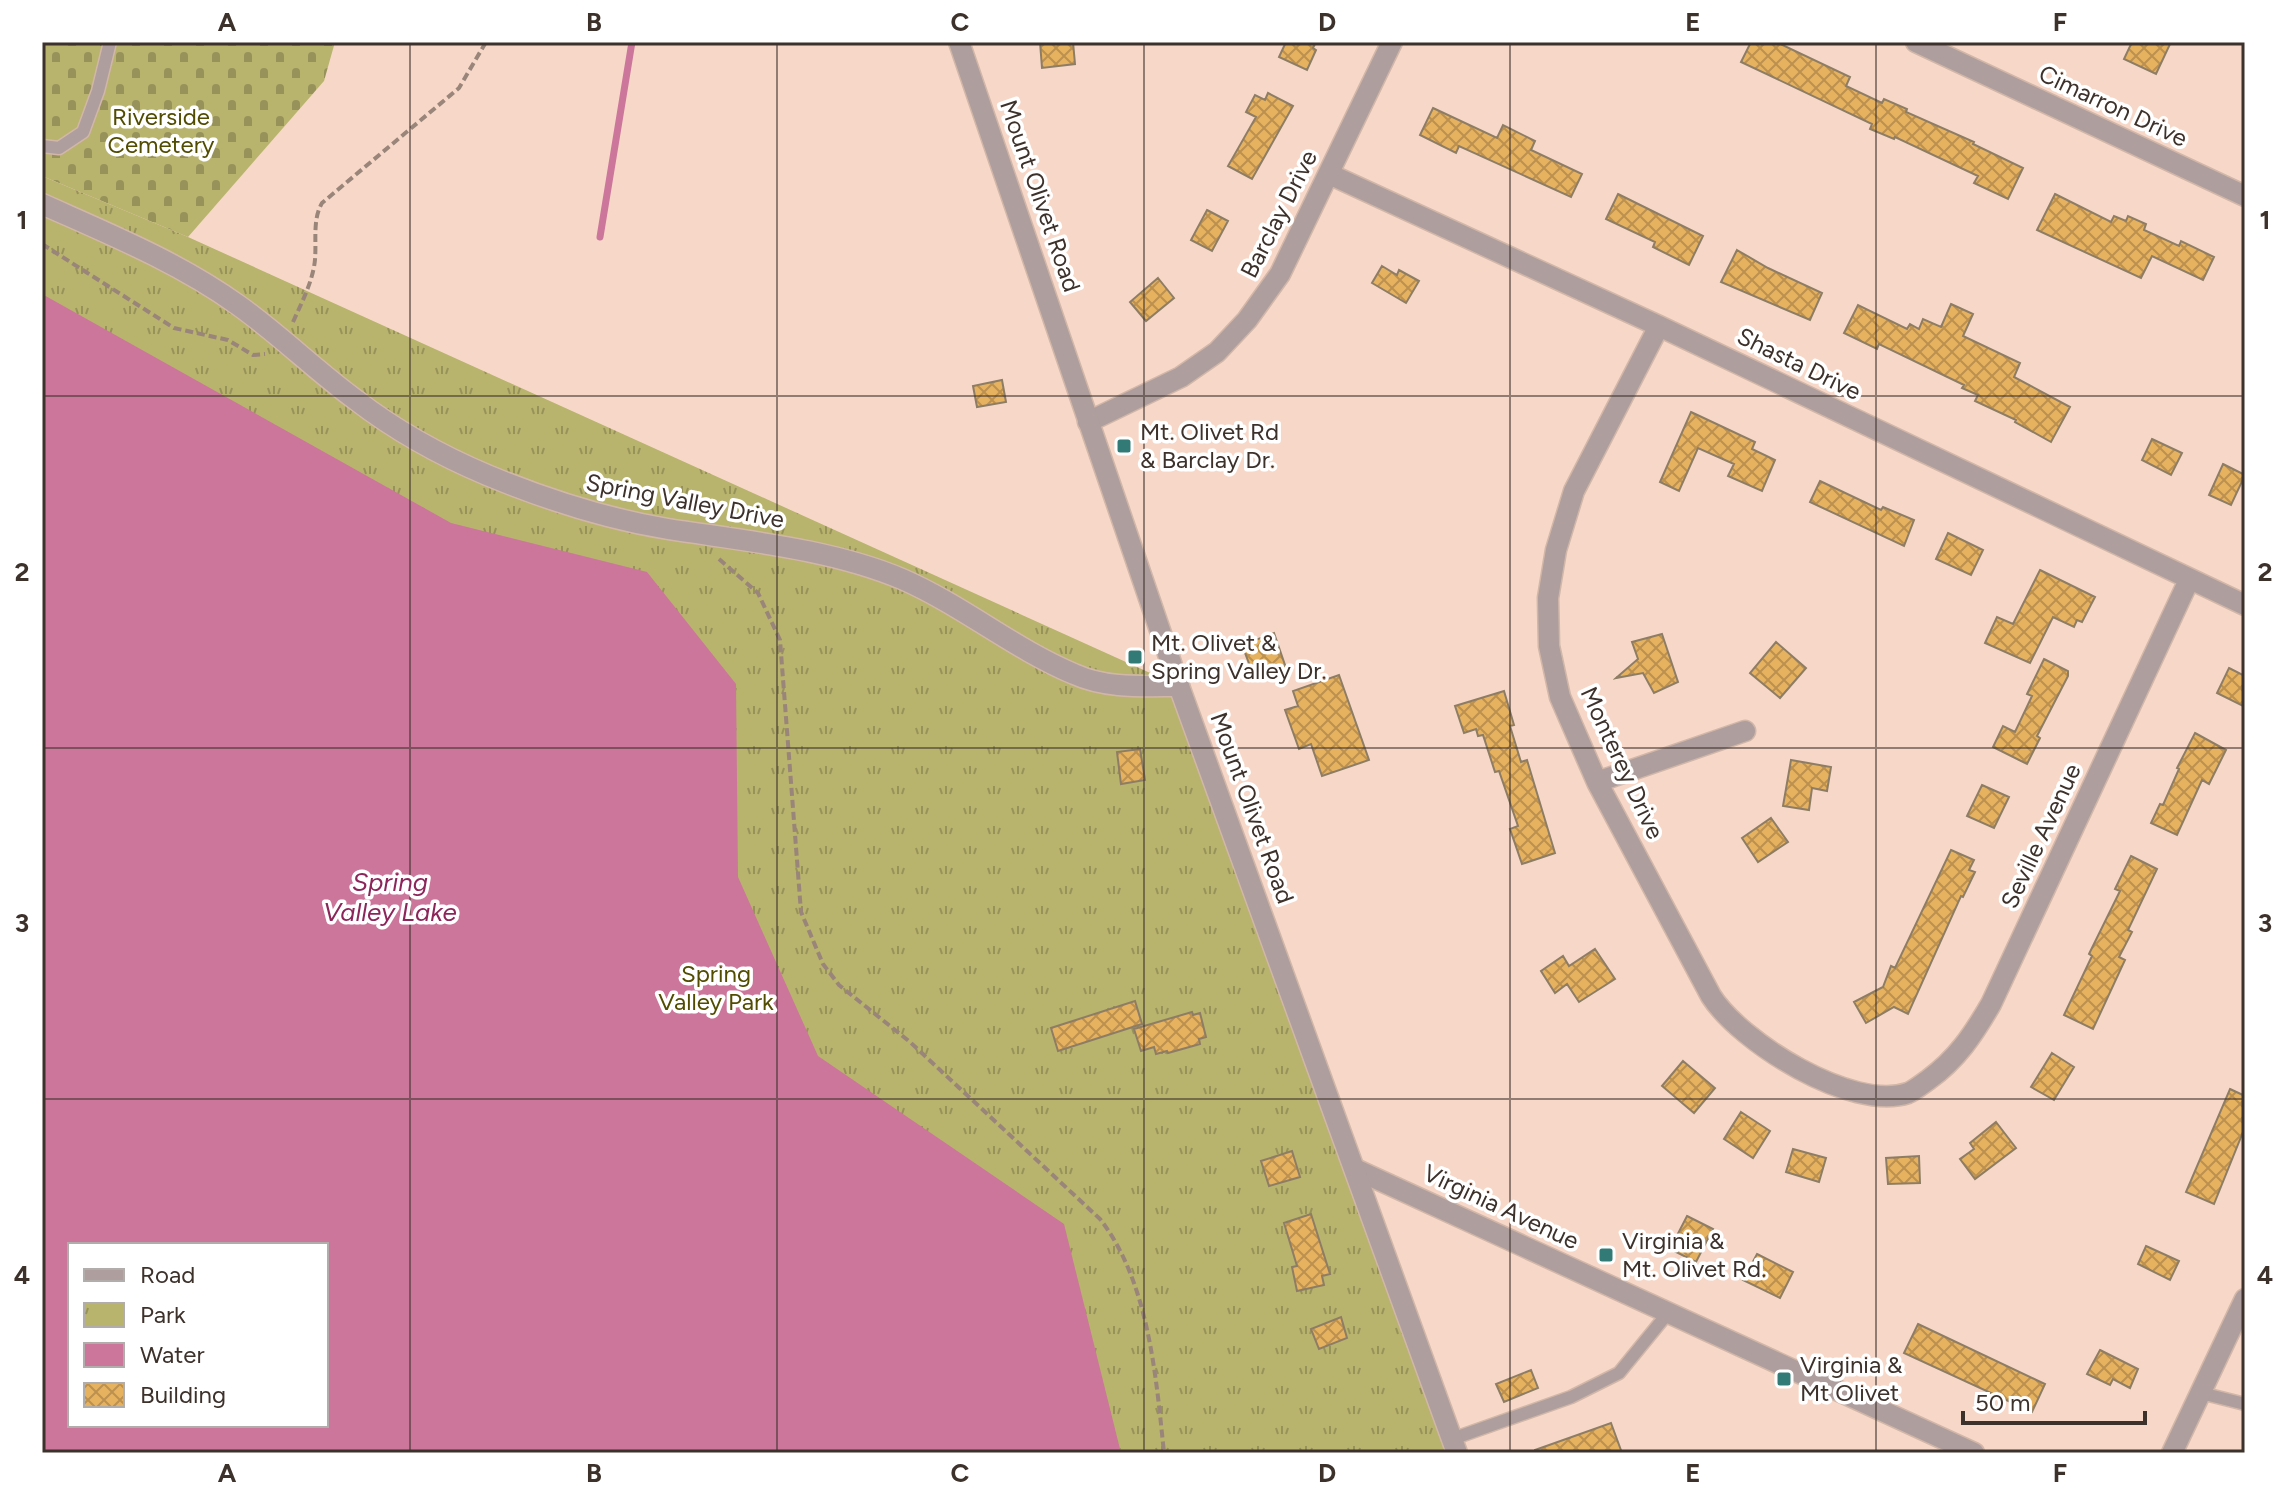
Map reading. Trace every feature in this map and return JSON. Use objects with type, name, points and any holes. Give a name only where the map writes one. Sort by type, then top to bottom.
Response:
[{"type":"street","name":"Mount Olivet Road","points":[[959,42],[1179,686],[1454,1446]]},
{"type":"street","name":"Barclay Drive","points":[[1088,422],[1181,377],[1217,352],[1247,320],[1280,274],[1392,42]]},
{"type":"street","name":"Cimarron Drive","points":[[1916,42],[2245,196]]},
{"type":"street","name":"Shasta Drive","points":[[1329,174],[1659,326],[2245,605]]},
{"type":"street","name":"Spring Valley Drive","points":[[42,204],[177,267],[240,306],[357,401],[420,441],[486,475],[589,511],[665,528],[762,542],[824,555],[902,579],[1075,675],[1122,686],[1179,686]]},
{"type":"street","name":"Monterey Drive","points":[[1659,326],[1574,491],[1556,550],[1548,598],[1549,646],[1560,697],[1597,782],[1723,1014],[1767,1049],[1812,1076],[1859,1093],[1891,1097],[1911,1092]]},
{"type":"street","name":"Seville Avenue","points":[[1911,1092],[1947,1066],[1968,1044],[1991,1004],[2189,580]]},
{"type":"street","points":[[1597,782],[1745,731]]},
{"type":"street","name":"Virginia Avenue","points":[[1355,1169],[1974,1453]]},
{"type":"street","points":[[2172,1453],[2245,1299]]},
{"type":"lane","points":[[42,146],[59,148],[83,132],[98,91],[110,42]]},
{"type":"lane","points":[[1454,1446],[1571,1397],[1619,1373],[1668,1313]]},
{"type":"lane","points":[[2201,1393],[2245,1404]]},
{"type":"path","points":[[42,244],[174,328],[228,340],[253,355],[271,353],[284,341],[307,294],[314,269],[317,212],[322,203],[459,88],[486,42]]},
{"type":"path","points":[[719,559],[758,593],[780,640],[801,912],[823,964],[839,985],[910,1042],[1077,1197],[1113,1235],[1144,1321],[1156,1370],[1164,1453]]},
{"type":"green space","name":"Riverside Cemetery","points":[[42,42],[335,42],[324,81],[188,237],[42,176]]},
{"type":"green space","name":"Spring Valley Lake","points":[[42,176],[188,237],[1179,686],[1459,1453],[42,1453]]},
{"type":"water","name":"Spring Valley Lake","points":[[42,294],[451,523],[647,572],[736,684],[738,877],[818,1056],[1064,1224],[1121,1453],[42,1453]]},
{"type":"building","points":[[1040,42],[1073,42],[1075,64],[1042,68]]},
{"type":"building","points":[[1286,42],[1316,42],[1313,48],[1316,50],[1307,70],[1279,57]]},
{"type":"building","points":[[1751,42],[1776,42],[1850,77],[1846,86],[1882,103],[1884,99],[1907,109],[1906,112],[2023,168],[2008,199],[1974,183],[1978,176],[1895,137],[1870,129],[1872,124],[1741,62]]},
{"type":"building","points":[[2132,42],[2171,42],[2156,74],[2124,59]]},
{"type":"building","points":[[1268,93],[1293,106],[1252,179],[1228,166],[1256,117],[1246,112],[1255,95],[1265,100]]},
{"type":"building","points":[[1433,108],[1497,138],[1503,125],[1535,141],[1531,150],[1582,174],[1571,197],[1459,146],[1456,153],[1420,135]]},
{"type":"building","points":[[1618,194],[1703,236],[1689,265],[1653,247],[1655,242],[1606,219]]},
{"type":"building","points":[[2055,194],[2111,222],[2114,216],[2126,221],[2128,216],[2146,224],[2144,230],[2179,246],[2181,241],[2214,257],[2203,280],[2152,256],[2141,278],[2037,230]]},
{"type":"building","points":[[1207,210],[1228,221],[1212,251],[1191,240]]},
{"type":"building","points":[[1737,250],[1822,293],[1810,320],[1721,282]]},
{"type":"building","points":[[1382,266],[1397,275],[1399,270],[1419,281],[1406,303],[1372,283]]},
{"type":"building","points":[[1158,278],[1174,298],[1146,321],[1130,302]]},
{"type":"building","points":[[1951,304],[1973,314],[1963,336],[2020,363],[2014,377],[2070,407],[2051,442],[2016,420],[1975,401],[1978,395],[1962,388],[1964,385],[1879,344],[1877,349],[1844,333],[1858,305],[1907,329],[1910,324],[1919,329],[1923,319],[1941,327]]},
{"type":"building","points":[[1002,380],[1006,402],[977,407],[973,386]]},
{"type":"building","points":[[1691,412],[1755,442],[1752,449],[1775,460],[1762,491],[1728,476],[1734,464],[1698,448],[1679,491],[1660,482]]},
{"type":"building","points":[[2152,439],[2182,453],[2171,475],[2142,460]]},
{"type":"building","points":[[2223,464],[2245,475],[2231,505],[2209,495]]},
{"type":"building","points":[[1820,481],[1881,510],[1883,507],[1914,520],[1904,546],[1810,502]]},
{"type":"building","points":[[1948,533],[1983,550],[1971,575],[1936,559]]},
{"type":"building","points":[[2040,570],[2095,597],[2082,622],[2077,620],[2074,627],[2053,617],[2030,663],[1985,643],[1997,617],[2013,624]]},
{"type":"building","points":[[1274,633],[1286,668],[1260,678],[1255,664],[1250,666],[1242,645]]},
{"type":"building","points":[[1662,634],[1678,682],[1654,693],[1643,673],[1616,678],[1638,659],[1632,642]]},
{"type":"building","points":[[1776,642],[1806,668],[1780,698],[1750,673]]},
{"type":"building","points":[[2044,659],[2068,671],[2068,676],[2037,736],[2040,738],[2027,764],[1993,747],[2003,726],[2015,732],[2032,696],[2027,694]]},
{"type":"building","points":[[2229,668],[2245,676],[2245,707],[2217,693]]},
{"type":"building","points":[[1339,675],[1369,760],[1322,776],[1311,744],[1299,749],[1285,710],[1298,706],[1293,691]]},
{"type":"building","points":[[1504,691],[1521,762],[1527,760],[1555,853],[1522,864],[1510,829],[1518,826],[1499,771],[1495,772],[1483,735],[1478,736],[1476,729],[1464,733],[1455,706]]},
{"type":"building","points":[[2195,733],[2226,750],[2209,784],[2202,780],[2177,835],[2151,823],[2160,804],[2163,805]]},
{"type":"building","points":[[1140,749],[1145,780],[1121,784],[1117,752]]},
{"type":"building","points":[[1791,760],[1831,767],[1827,791],[1812,788],[1809,810],[1783,806]]},
{"type":"building","points":[[1982,785],[2009,797],[1994,828],[1967,816]]},
{"type":"building","points":[[1771,818],[1788,842],[1758,862],[1742,838]]},
{"type":"building","points":[[1951,850],[1974,860],[1969,870],[1975,872],[1961,896],[1908,1014],[1894,1007],[1866,1023],[1854,1002],[1883,987]]},
{"type":"building","points":[[2131,856],[2157,869],[2128,930],[2132,932],[2119,957],[2125,960],[2093,1029],[2064,1015],[2120,891],[2115,889]]},
{"type":"building","points":[[1595,949],[1615,979],[1579,1002],[1567,984],[1555,993],[1541,971],[1563,956],[1569,966]]},
{"type":"building","points":[[1135,1001],[1142,1024],[1058,1051],[1051,1028]]},
{"type":"building","points":[[1192,1012],[1193,1015],[1200,1013],[1206,1037],[1199,1039],[1200,1044],[1168,1053],[1156,1054],[1154,1047],[1141,1051],[1134,1029]]},
{"type":"building","points":[[2052,1053],[2074,1067],[2054,1100],[2031,1087]]},
{"type":"building","points":[[1683,1061],[1715,1088],[1694,1113],[1662,1086]]},
{"type":"building","points":[[2230,1089],[2245,1096],[2245,1127],[2214,1204],[2186,1192]]},
{"type":"building","points":[[1741,1112],[1770,1131],[1753,1158],[1724,1139]]},
{"type":"building","points":[[1996,1122],[2016,1148],[1975,1179],[1960,1159],[1974,1149],[1970,1143]]},
{"type":"building","points":[[1793,1149],[1826,1158],[1819,1182],[1786,1172]]},
{"type":"building","points":[[1292,1151],[1300,1177],[1269,1186],[1261,1161]]},
{"type":"building","points":[[1919,1156],[1920,1183],[1888,1184],[1886,1158]]},
{"type":"building","points":[[1311,1214],[1330,1274],[1322,1276],[1324,1285],[1297,1291],[1292,1267],[1297,1266],[1284,1223]]},
{"type":"building","points":[[1687,1216],[1713,1229],[1696,1262],[1670,1249]]},
{"type":"building","points":[[2146,1246],[2179,1261],[2170,1280],[2138,1264]]},
{"type":"building","points":[[1757,1254],[1793,1272],[1780,1298],[1743,1280]]},
{"type":"building","points":[[1341,1317],[1347,1338],[1319,1349],[1311,1329]]},
{"type":"building","points":[[1918,1324],[2045,1384],[2032,1412],[1904,1353]]},
{"type":"building","points":[[2100,1350],[2138,1369],[2130,1388],[2113,1379],[2110,1385],[2087,1374]]},
{"type":"building","points":[[1531,1370],[1538,1388],[1504,1402],[1496,1384]]},
{"type":"building","points":[[1611,1423],[1622,1453],[1535,1453],[1535,1450]]},
{"type":"waterway","points":[[600,237],[632,42]]},
{"type":"place","name":"Mt. Olivet Rd & Barclay Dr.","points":[[1124,446]]},
{"type":"place","name":"Mt. Olivet & Spring Valley Dr.","points":[[1135,657]]},
{"type":"place","name":"Virginia & Mt. Olivet Rd.","points":[[1606,1255]]},
{"type":"place","name":"Virginia & Mt Olivet","points":[[1784,1379]]},
{"type":"park label","name":"Spring Valley Park","points":[[716,988]]}]
